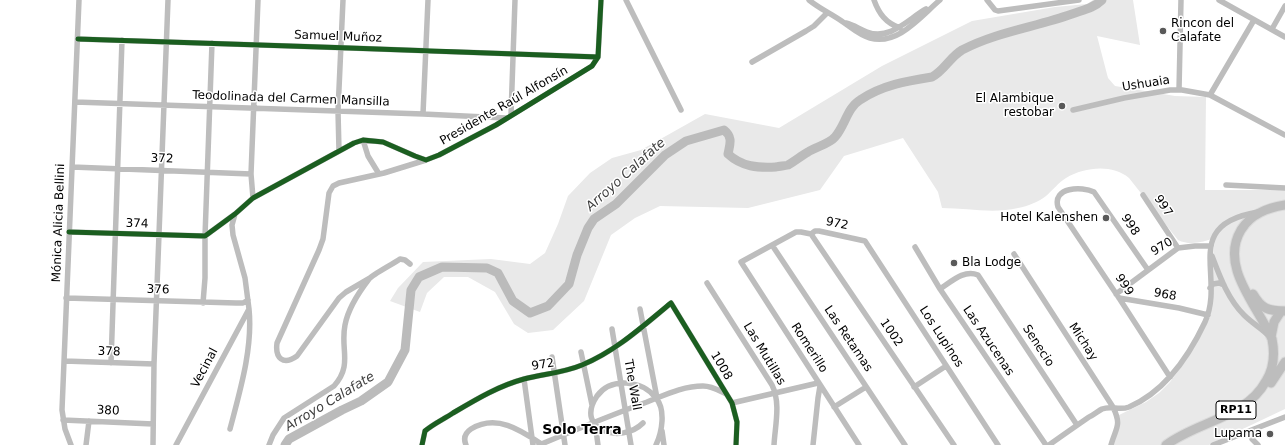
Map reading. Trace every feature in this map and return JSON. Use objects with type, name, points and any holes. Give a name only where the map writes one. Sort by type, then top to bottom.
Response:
[{"type":"main road","points":[[1285,205],[1262,211],[1249,221],[1239,234],[1235,248],[1235,262],[1246,293],[1280,355],[1285,358]]},
{"type":"main road","name":"RP11","points":[[1283,311],[1270,311],[1262,306],[1257,300],[1243,272],[1240,252],[1245,236],[1254,223],[1270,214],[1285,211]]},
{"type":"main road","name":"RP11","points":[[1166,445],[1183,434],[1237,410],[1255,397],[1272,370],[1272,341],[1274,322],[1283,311]]},
{"type":"main road","name":"RP11","points":[[1175,445],[1238,415],[1254,405],[1264,394],[1285,362]]},
{"type":"street","name":"Mónica Alicia Bellini","points":[[71,445],[63,420],[62,410],[79,0]]},
{"type":"street","points":[[159,445],[153,442],[154,364],[168,0]]},
{"type":"street","points":[[253,198],[251,174],[258,0]]},
{"type":"street","points":[[339,151],[338,111],[343,0]]},
{"type":"street","points":[[423,114],[428,0]]},
{"type":"street","points":[[508,117],[514,0]]},
{"type":"street","points":[[598,57],[601,0]]},
{"type":"street","points":[[626,0],[681,110]]},
{"type":"street","points":[[809,0],[858,33],[873,39],[890,38],[907,29],[940,0]]},
{"type":"street","points":[[874,0],[878,11],[886,21],[899,28],[907,29]]},
{"type":"street","points":[[987,0],[995,10],[998,11],[1079,0]]},
{"type":"street","points":[[1178,90],[1181,0]]},
{"type":"street","points":[[1219,0],[1285,37]]},
{"type":"street","points":[[1272,29],[1285,6]]},
{"type":"street","points":[[842,22],[873,33],[885,33],[899,28],[926,9],[932,7]]},
{"type":"street","points":[[752,62],[814,26],[827,13]]},
{"type":"street","points":[[1210,95],[1254,20]]},
{"type":"street","name":"Samuel Muñoz","points":[[78,39],[212,42],[598,57]]},
{"type":"street","points":[[111,363],[122,40]]},
{"type":"street","points":[[203,303],[212,42]]},
{"type":"street","name":"Presidente Raúl Alfonsín","points":[[370,278],[346,292],[339,298],[297,356],[291,360],[285,361],[279,358],[276,352],[277,343],[320,250],[331,188],[339,183],[407,167],[439,155],[508,117],[592,66],[598,57]]},
{"type":"street","name":"Ushuaia","points":[[1073,110],[1124,98],[1178,90],[1210,95],[1285,134]]},
{"type":"street","name":"Teodolinada del Carmen Mansilla","points":[[75,102],[508,117]]},
{"type":"street","points":[[205,236],[235,214],[253,198],[354,142],[363,140],[383,142],[426,160]]},
{"type":"street","points":[[363,140],[368,156],[379,174]]},
{"type":"street","name":"372","points":[[72,167],[251,174]]},
{"type":"street","points":[[1226,185],[1285,188]]},
{"type":"street","name":"999","points":[[1094,192],[1084,188],[1069,190],[1062,193],[1058,197],[1058,207],[1170,377]]},
{"type":"street","name":"998","points":[[1094,192],[1148,270]]},
{"type":"street","name":"997","points":[[1142,195],[1178,248]]},
{"type":"street","points":[[1049,445],[1102,409],[1113,407],[1116,409],[1121,409],[1143,400],[1170,377],[1192,347],[1208,315],[1210,249],[1212,239],[1217,232],[1230,221],[1241,215],[1262,211]]},
{"type":"street","points":[[230,429],[240,392],[250,337],[248,300],[233,235],[232,225],[235,214]]},
{"type":"street","name":"972","points":[[741,262],[796,232],[811,234],[815,230],[865,241]]},
{"type":"street","name":"374","points":[[69,232],[205,236]]},
{"type":"street","name":"1002","points":[[811,234],[954,445]]},
{"type":"street","name":"Los Lupinos","points":[[865,241],[998,445]]},
{"type":"street","name":"Las Retamas","points":[[772,245],[905,445]]},
{"type":"street","name":"970","points":[[1117,296],[1148,270],[1178,248],[1195,246],[1210,249]]},
{"type":"street","name":"Las Azucenas","points":[[915,247],[940,289],[1046,445]]},
{"type":"street","points":[[1210,249],[1224,285],[1233,302],[1241,312],[1272,341]]},
{"type":"street","name":"Michay","points":[[1014,254],[1113,407],[1118,420],[1118,426],[1111,445]]},
{"type":"street","points":[[269,445],[284,418],[334,386],[340,380],[345,369],[344,335],[346,319],[370,278],[400,260],[404,260],[410,264]]},
{"type":"street","name":"Romerillo","points":[[741,262],[859,445]]},
{"type":"street","name":"Senecio","points":[[940,289],[956,278],[966,274],[974,274],[981,279],[1077,425]]},
{"type":"street","name":"Las Mutillas","points":[[707,283],[776,393],[777,404],[774,445]]},
{"type":"street","points":[[1210,288],[1216,283],[1224,285]]},
{"type":"street","name":"968","points":[[1117,296],[1208,315]]},
{"type":"street","name":"376","points":[[66,298],[203,303],[243,303],[248,300]]},
{"type":"street","name":"972","points":[[422,445],[424,434],[427,429],[494,390],[524,379],[554,374],[584,365],[614,348],[671,303]]},
{"type":"street","name":"1008","points":[[671,303],[732,403],[737,422],[736,445]]},
{"type":"street","name":"Vecinal","points":[[176,445],[249,309]]},
{"type":"street","points":[[640,309],[657,398],[662,414],[661,429],[656,445]]},
{"type":"street","name":"The Wall","points":[[612,329],[614,348],[626,410],[627,438],[631,445]]},
{"type":"street","points":[[581,352],[592,407],[592,423],[596,430],[606,438],[612,439]]},
{"type":"street","points":[[552,357],[565,445]]},
{"type":"street","name":"378","points":[[64,362],[154,364]]},
{"type":"street","points":[[914,387],[946,366]]},
{"type":"street","points":[[524,379],[533,445]]},
{"type":"street","points":[[592,407],[596,397],[604,389],[609,385],[621,382],[641,386],[657,398]]},
{"type":"street","points":[[732,403],[819,385],[813,445]]},
{"type":"street","points":[[466,445],[465,437],[467,433],[477,426],[491,423],[513,426],[541,445],[592,423],[683,389],[702,386],[712,387],[728,395]]},
{"type":"street","points":[[834,407],[866,387]]},
{"type":"street","points":[[1213,445],[1285,417]]},
{"type":"street","name":"380","points":[[63,420],[153,424]]},
{"type":"street","points":[[86,445],[89,421]]},
{"type":"street","points":[[627,438],[638,430],[643,423]]},
{"type":"street","points":[[661,429],[664,445]]},
{"type":"street","points":[[596,430],[598,445]]},
{"type":"street","points":[[1249,431],[1252,439],[1258,445]]},
{"type":"shaded area","points":[[1093,0],[1133,0],[1140,45],[1097,36],[1108,78],[1115,86],[1175,96],[1206,97],[1205,190],[1285,190],[1285,409],[1209,445],[1113,445],[1119,415],[1146,402],[1159,393],[1170,382],[1187,359],[1212,308],[1212,263],[1215,238],[1192,243],[1178,240],[1129,178],[1107,169],[1090,169],[1073,174],[1058,184],[1043,198],[1033,204],[1022,207],[999,211],[942,208],[938,192],[903,138],[844,156],[820,190],[748,208],[660,206],[635,218],[611,235],[584,301],[553,330],[528,333],[514,324],[495,292],[468,277],[444,277],[427,293],[420,312],[390,301],[398,288],[423,262],[491,259],[530,264],[545,253],[558,224],[568,196],[590,173],[612,158],[641,150],[705,114],[779,128],[882,66],[972,21],[1055,7],[1087,4]]},
{"type":"waterway","name":"Arroyo Calafate","points":[[285,445],[289,439],[361,401],[388,382],[405,350],[411,290],[419,277],[442,267],[487,268],[498,273],[513,301],[530,313],[548,306],[569,284],[577,255],[588,228],[594,219],[616,204],[665,155],[686,141],[724,130],[730,138],[728,154],[739,162],[750,166],[763,167],[788,165],[808,152],[826,144],[835,137],[852,108],[856,103],[868,95],[895,84],[932,77],[954,56],[962,50],[975,44],[1002,34],[1058,19],[1084,10],[1102,0]]},
{"type":"cycle path","points":[[69,232],[205,236],[235,214],[253,198],[354,143],[363,140],[383,142],[426,160],[439,155],[496,125],[592,66],[598,57],[601,0]]},
{"type":"cycle path","points":[[78,39],[598,57]]},
{"type":"cycle path","points":[[422,445],[425,431],[470,403],[496,389],[514,382],[568,370],[582,365],[618,345],[671,303],[732,403],[737,422],[736,445]]},
{"type":"place","name":"Rincon del Calafate","points":[[1163,31]]},
{"type":"place","name":"El Alambique restobar","points":[[1062,106]]},
{"type":"place","name":"Hotel Kalenshen","points":[[1106,218]]},
{"type":"place","name":"Bla Lodge","points":[[954,263]]},
{"type":"place","name":"Lupama","points":[[1270,434]]},
{"type":"district","name":"Solo Terra","points":[[582,430]]}]
